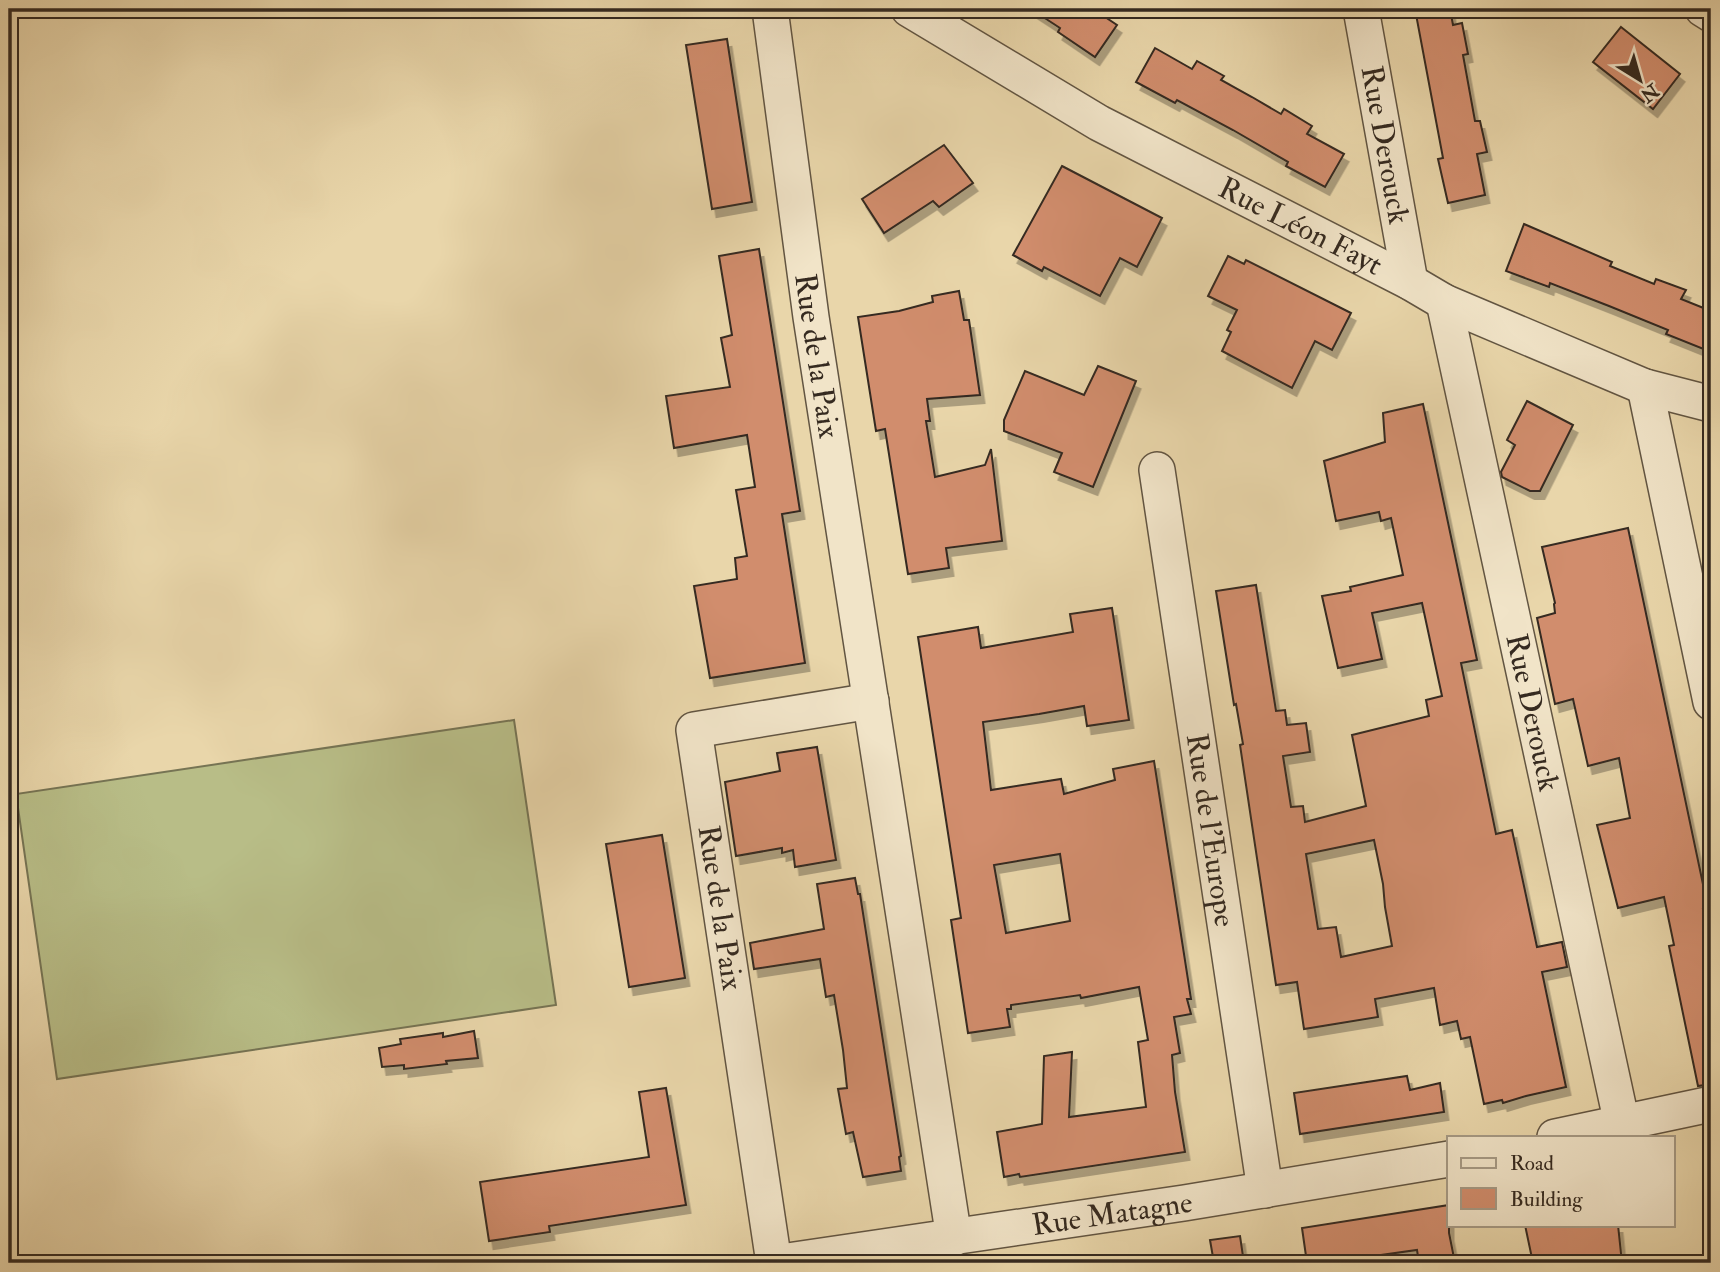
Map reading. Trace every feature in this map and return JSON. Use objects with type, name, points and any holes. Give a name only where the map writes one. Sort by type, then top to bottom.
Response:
[{"type":"street","name":"Rue de la Paix","points":[[770,9],[811,317],[954,1238]]},
{"type":"street","name":"Rue Léon Fayt","points":[[909,9],[1099,123],[1444,302],[1645,387],[1711,404]]},
{"type":"street","name":"Rue Derouck","points":[[1361,9],[1410,282]]},
{"type":"street","points":[[1703,9],[1711,14]]},
{"type":"street","name":"Rue Derouck","points":[[1444,302],[1622,1124]]},
{"type":"street","points":[[1645,387],[1711,702]]},
{"type":"street","name":"Rue de l'Europe","points":[[1157,470],[1265,1190]]},
{"type":"street","name":"Rue de la Paix","points":[[774,1263],[694,730],[871,701]]},
{"type":"street","points":[[1560,1136],[1711,1104]]},
{"type":"street","name":"Rue Matagne","points":[[774,1263],[1265,1190],[1447,1158]]},
{"type":"green space","points":[[514,720],[556,1005],[57,1079],[16,794]]},
{"type":"building","points":[[1031,9],[1093,9],[1117,25],[1095,57],[1058,32],[1060,28]]},
{"type":"building","points":[[1415,9],[1450,9],[1453,25],[1462,23],[1468,54],[1463,55],[1475,121],[1480,121],[1487,152],[1477,154],[1485,195],[1448,203],[1438,159],[1443,158]]},
{"type":"building","points":[[1621,27],[1680,74],[1653,109],[1593,62]]},
{"type":"building","points":[[727,39],[752,202],[712,209],[686,45]]},
{"type":"building","points":[[1155,48],[1192,69],[1197,61],[1224,76],[1221,80],[1281,114],[1284,109],[1312,126],[1307,134],[1344,154],[1325,187],[1286,166],[1288,162],[1233,130],[1136,82]]},
{"type":"building","points":[[944,145],[973,183],[939,207],[933,201],[884,233],[862,199]]},
{"type":"building","points":[[1062,166],[1162,218],[1137,267],[1120,258],[1100,296],[1044,267],[1042,271],[1013,255]]},
{"type":"building","points":[[1524,224],[1612,262],[1610,266],[1654,284],[1656,279],[1686,290],[1681,299],[1711,311],[1711,352],[1666,334],[1668,330],[1609,306],[1550,283],[1549,287],[1506,271]]},
{"type":"building","points":[[759,249],[800,511],[782,514],[805,663],[710,678],[694,586],[737,579],[735,558],[747,556],[736,490],[755,487],[747,435],[674,448],[666,396],[730,387],[721,338],[732,335],[719,256]]},
{"type":"building","points":[[1228,256],[1244,264],[1246,260],[1351,313],[1332,350],[1315,341],[1292,388],[1222,351],[1231,332],[1227,330],[1237,310],[1208,296]]},
{"type":"building","points":[[959,291],[964,320],[969,320],[980,395],[927,399],[930,421],[926,421],[935,477],[985,465],[991,449],[1002,541],[946,548],[949,568],[908,574],[885,429],[876,431],[858,317],[899,311],[933,302],[932,296]]},
{"type":"building","points":[[1098,366],[1136,381],[1093,487],[1054,472],[1062,453],[1004,431],[1004,420],[1025,371],[1084,395]]},
{"type":"building","points":[[1527,401],[1573,425],[1540,491],[1530,491],[1502,477],[1501,472],[1515,445],[1507,440]]},
{"type":"building","points":[[1423,404],[1477,660],[1461,663],[1496,834],[1512,830],[1537,947],[1562,942],[1567,967],[1542,972],[1566,1087],[1503,1103],[1502,1100],[1484,1104],[1470,1037],[1461,1039],[1457,1021],[1440,1025],[1434,988],[1375,999],[1378,1017],[1304,1029],[1297,982],[1276,985],[1240,745],[1243,744],[1216,591],[1256,585],[1276,711],[1285,710],[1287,725],[1306,723],[1310,752],[1283,756],[1291,807],[1303,806],[1305,822],[1366,806],[1352,735],[1429,716],[1426,700],[1442,696],[1422,603],[1372,613],[1382,659],[1338,668],[1322,596],[1351,591],[1350,587],[1403,575],[1391,518],[1381,521],[1379,512],[1336,521],[1324,461],[1385,442],[1383,413]],"holes":[[[1374,840],[1392,946],[1341,957],[1336,927],[1318,929],[1306,854]]]},
{"type":"building","points":[[1628,528],[1708,908],[1703,909],[1711,948],[1711,1084],[1698,1086],[1669,946],[1674,945],[1664,897],[1618,908],[1597,825],[1630,818],[1619,758],[1588,766],[1573,699],[1555,704],[1537,618],[1555,613],[1542,547]]},
{"type":"building","points":[[1112,608],[1129,720],[1087,726],[1084,706],[983,722],[991,790],[1061,779],[1064,794],[1115,780],[1113,769],[1154,761],[1191,999],[1187,999],[1191,1014],[1174,1017],[1180,1053],[1172,1055],[1185,1152],[1020,1177],[1019,1174],[1004,1177],[997,1132],[1042,1124],[1044,1056],[1072,1052],[1069,1117],[1146,1107],[1138,1042],[1148,1040],[1139,987],[1081,998],[1080,995],[1011,1005],[1011,1009],[1007,1009],[1010,1027],[968,1033],[951,920],[961,918],[918,637],[978,627],[981,648],[1073,632],[1070,614]],"holes":[[[1060,854],[1070,921],[1006,933],[994,865]]]},
{"type":"building","points":[[817,747],[836,860],[795,867],[793,850],[782,853],[782,848],[736,856],[725,782],[780,771],[777,753]]},
{"type":"building","points":[[662,835],[685,978],[629,987],[606,844]]},
{"type":"building","points":[[855,878],[860,894],[901,1156],[901,1171],[863,1177],[853,1132],[846,1134],[838,1089],[847,1088],[843,1050],[834,995],[826,997],[820,959],[754,969],[750,943],[824,929],[817,884]]},
{"type":"building","points":[[474,1031],[478,1058],[404,1069],[404,1065],[382,1067],[379,1048],[401,1044],[400,1039],[443,1033],[443,1037]]},
{"type":"building","points":[[1407,1076],[1410,1090],[1440,1083],[1444,1112],[1300,1134],[1294,1093]]},
{"type":"building","points":[[666,1088],[686,1205],[549,1226],[550,1232],[489,1241],[480,1182],[649,1157],[639,1092]]},
{"type":"building","points":[[1447,1205],[1447,1226],[1455,1263],[1419,1263],[1417,1250],[1307,1263],[1302,1228]]},
{"type":"building","points":[[1525,1226],[1618,1226],[1622,1263],[1533,1263]]},
{"type":"building","points":[[1240,1236],[1244,1263],[1214,1263],[1210,1240]]}]
